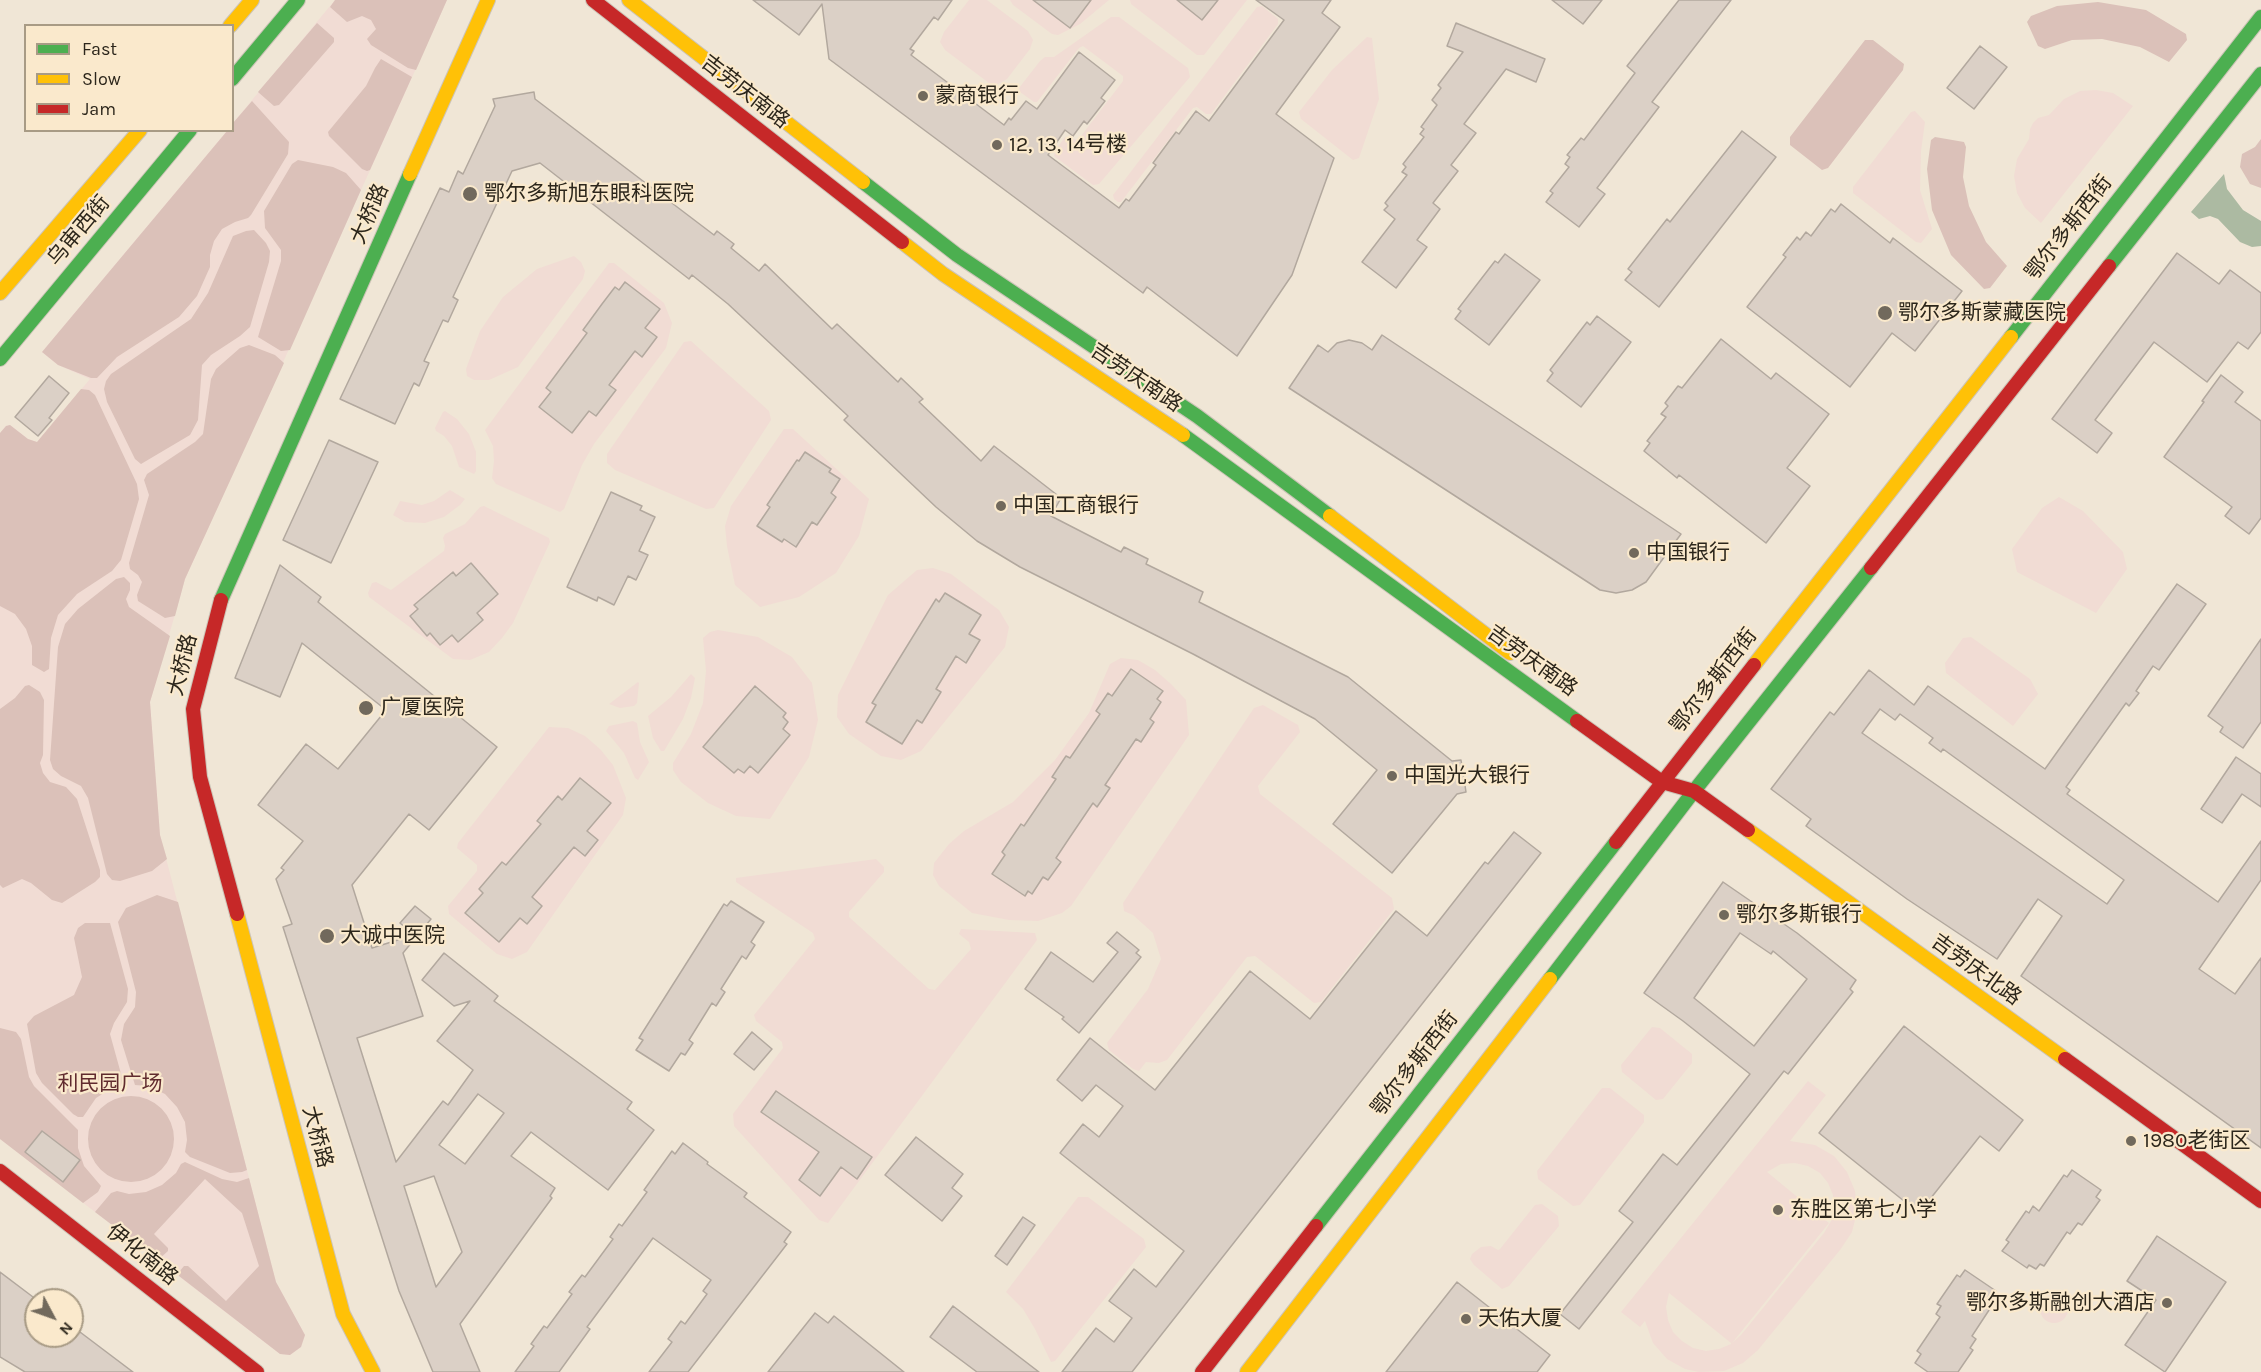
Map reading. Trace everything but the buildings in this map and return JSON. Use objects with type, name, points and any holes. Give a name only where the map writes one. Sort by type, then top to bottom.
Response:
[{"type":"main road","points":[[233,24],[252,0]]},
{"type":"main road","points":[[234,77],[298,0]]},
{"type":"main road","name":"大桥路","points":[[373,1372],[343,1314],[201,777],[193,710],[220,602],[488,0]]},
{"type":"main road","name":"吉劳庆南路","points":[[593,0],[944,274],[1190,439],[1666,777]]},
{"type":"main road","name":"吉劳庆南路","points":[[629,0],[957,255],[1197,416],[1523,663]]},
{"type":"main road","name":"鄂尔多斯西街","points":[[1202,1372],[2261,17]]},
{"type":"main road","points":[[1247,1372],[1694,791],[2261,74]]},
{"type":"main road","name":"乌审西街","points":[[0,293],[138,132]]},
{"type":"main road","name":"乌审西街","points":[[0,359],[188,132]]},
{"type":"main road","name":"吉劳庆南路","points":[[1589,713],[1666,777]]},
{"type":"main road","name":"吉劳庆北路","points":[[1666,777],[1694,791],[2261,1201]]},
{"type":"main road","name":"伊化南路","points":[[0,1171],[257,1372]]},
{"type":"green space","name":"利民园广场","points":[[335,0],[447,0],[185,579],[150,702],[160,835],[276,1282],[305,1335],[301,1347],[290,1355],[280,1354],[0,1139],[0,433],[10,425],[28,439],[37,442],[90,379],[58,365],[42,352],[226,132],[234,132],[234,122]]},
{"type":"green space","points":[[335,0],[447,0],[416,70],[408,68],[371,45],[367,39],[376,29],[371,20],[362,16],[347,22],[330,7]]},
{"type":"green space","points":[[969,0],[987,0],[1028,31],[1033,40],[1030,49],[1007,79],[998,84],[989,83],[945,50],[940,42],[944,32]]},
{"type":"green space","points":[[1010,0],[1109,0],[1080,24],[1058,35],[1052,34],[1013,5]]},
{"type":"green space","points":[[1130,0],[1247,0],[1204,55],[1197,55],[1131,4]]},
{"type":"green space","points":[[2098,2],[2146,10],[2186,34],[2187,40],[2169,62],[2140,47],[2102,39],[2072,40],[2045,49],[2038,46],[2027,22],[2031,16],[2057,6]]},
{"type":"green space","points":[[1262,6],[1278,19],[1278,24],[1211,114],[1206,114],[1197,107],[1193,108],[1121,202],[1114,199],[1113,195],[1257,7]]},
{"type":"green space","points":[[1111,17],[1119,17],[1188,68],[1190,77],[1099,184],[1093,185],[1054,156],[1055,151],[1065,137],[1078,140],[1123,81],[1123,76],[1083,46],[1079,48],[1037,102],[1020,92],[1019,88],[1045,57],[1054,57]]},
{"type":"green space","points":[[317,23],[334,38],[334,42],[279,105],[274,106],[258,92]]},
{"type":"green space","points":[[1367,37],[1372,38],[1379,99],[1359,158],[1353,160],[1301,119],[1299,112],[1332,70]]},
{"type":"green space","points":[[1865,40],[1873,40],[1904,64],[1903,70],[1828,168],[1822,170],[1790,145],[1790,137]]},
{"type":"green space","points":[[381,59],[412,77],[370,170],[367,171],[362,169],[329,136],[328,132],[366,86]]},
{"type":"green space","points":[[2096,90],[2113,93],[2133,106],[2041,223],[2025,208],[2017,193],[2014,176],[2017,159],[2029,139],[2033,123],[2038,118],[2049,115],[2064,99],[2080,91]]},
{"type":"green space","points":[[252,101],[289,142],[288,154],[251,215],[222,229],[214,241],[210,255],[210,267],[197,296],[179,317],[117,357],[97,378],[91,378],[58,365],[42,352],[226,132],[234,132],[234,122]]},
{"type":"green space","points":[[1915,111],[1925,122],[1921,151],[1920,190],[1932,229],[1921,243],[1916,242],[1853,193],[1853,187],[1911,112]]},
{"type":"green space","points":[[1935,137],[1964,142],[1966,147],[1963,177],[1969,206],[1986,242],[2007,266],[1990,288],[1984,289],[1951,255],[1932,210],[1927,169],[1931,140]]},
{"type":"green space","points":[[2261,139],[2261,188],[2250,184],[2240,167],[2242,154],[2255,147]]},
{"type":"green space","points":[[298,160],[333,167],[346,173],[361,190],[290,350],[281,351],[258,337],[281,261],[281,250],[265,228],[264,211],[292,164]]},
{"type":"green space","points":[[254,230],[270,251],[269,262],[250,327],[211,355],[202,365],[198,420],[190,435],[141,464],[135,459],[107,402],[104,389],[106,381],[111,374],[191,319],[208,293],[233,236]]},
{"type":"green space","points":[[574,256],[581,262],[585,271],[583,279],[518,367],[489,380],[474,380],[467,376],[466,369],[480,331],[503,297],[537,269]]},
{"type":"green space","points":[[609,263],[614,263],[664,303],[672,323],[666,348],[594,444],[582,465],[564,509],[560,512],[496,484],[492,478],[493,446],[485,430]]},
{"type":"green space","points":[[691,341],[769,411],[771,420],[714,508],[706,509],[615,470],[607,463],[607,454],[684,342]]},
{"type":"green space","points":[[249,345],[275,355],[284,363],[185,579],[175,616],[165,618],[138,601],[137,595],[142,582],[138,575],[130,569],[129,563],[149,495],[144,480],[147,474],[195,442],[203,434],[211,379],[216,369],[240,348]]},
{"type":"green space","points":[[81,389],[89,390],[95,395],[137,484],[139,499],[121,560],[112,571],[77,594],[58,615],[51,638],[49,669],[44,672],[32,665],[32,646],[26,629],[15,614],[0,606],[0,433],[10,425],[28,439],[37,442]]},
{"type":"green space","points":[[445,411],[457,419],[469,434],[476,452],[474,474],[459,467],[452,446],[444,436],[436,431],[435,428]]},
{"type":"green space","points":[[784,429],[793,429],[869,499],[859,536],[836,573],[799,597],[760,607],[735,585],[725,526],[731,506]]},
{"type":"green space","points":[[450,490],[465,499],[444,517],[425,523],[405,522],[393,515],[400,501],[422,505],[434,501]]},
{"type":"green space","points":[[2059,497],[2083,511],[2123,552],[2127,569],[2096,613],[2017,572],[2012,549],[2042,508]]},
{"type":"green space","points":[[484,506],[549,538],[550,542],[513,623],[502,638],[489,652],[470,660],[453,659],[369,597],[368,593],[372,583],[376,582],[391,590],[444,551],[445,534],[465,524],[480,507]]},
{"type":"green space","points":[[933,568],[951,574],[999,610],[1009,627],[1005,647],[921,751],[901,760],[881,756],[849,734],[837,717],[838,695],[888,595],[917,570]]},
{"type":"green space","points":[[124,577],[130,583],[126,599],[129,607],[170,636],[150,702],[160,835],[167,859],[152,871],[120,881],[112,880],[107,874],[88,798],[81,786],[61,776],[53,769],[50,760],[58,647],[65,624],[78,609],[116,579]]},
{"type":"green space","points":[[718,630],[758,637],[792,657],[812,683],[818,720],[809,757],[770,819],[736,816],[708,803],[681,782],[673,770],[673,763],[691,734],[703,703],[706,671],[703,638],[710,632]]},
{"type":"green space","points":[[1971,637],[2030,679],[2038,694],[2013,726],[1946,673],[1945,663],[1963,638]]},
{"type":"green space","points":[[1121,658],[1138,660],[1155,670],[1186,700],[1189,735],[1071,906],[1062,913],[1038,921],[1009,920],[972,913],[939,886],[933,875],[934,863],[949,844],[964,831],[1013,802],[1055,760],[1089,713],[1110,664]]},
{"type":"green space","points":[[691,674],[695,678],[683,719],[664,751],[661,751],[653,738],[648,716],[671,697]]},
{"type":"green space","points":[[638,682],[637,703],[634,706],[620,708],[609,704]]},
{"type":"green space","points":[[29,685],[40,692],[44,700],[43,755],[40,763],[43,773],[50,782],[66,787],[77,799],[100,870],[100,877],[95,882],[62,903],[52,900],[31,883],[22,879],[3,888],[0,885],[0,709]]},
{"type":"green space","points":[[1263,705],[1298,725],[1300,732],[1258,786],[1260,794],[1392,898],[1394,909],[1321,1002],[1314,1003],[1255,956],[1247,957],[1167,1060],[1159,1063],[1146,1062],[1139,1071],[1133,1069],[1109,1050],[1107,1043],[1148,989],[1161,959],[1153,933],[1133,915],[1124,911],[1123,903],[1254,708]]},
{"type":"green space","points":[[633,721],[637,723],[640,742],[649,762],[638,780],[624,753],[606,731],[609,726]]},
{"type":"green space","points":[[549,727],[568,728],[585,736],[600,749],[613,765],[626,798],[623,815],[527,952],[512,959],[497,954],[449,914],[448,906],[477,871],[477,865],[457,848],[458,843]]},
{"type":"green space","points":[[876,859],[884,867],[884,872],[849,912],[849,917],[929,989],[935,990],[971,949],[969,942],[959,934],[961,929],[1035,933],[1037,940],[828,1223],[819,1220],[734,1126],[733,1114],[783,1048],[782,1042],[756,1021],[754,1015],[815,939],[813,933],[736,882],[736,878]]},
{"type":"green space","points":[[157,895],[178,902],[247,1170],[242,1172],[230,1173],[190,1157],[185,1152],[187,1140],[185,1122],[177,1107],[165,1094],[148,1086],[135,1085],[121,1040],[124,1024],[135,1007],[136,992],[118,922],[126,908]]},
{"type":"green space","points":[[85,923],[110,923],[128,989],[127,1002],[110,1034],[123,1081],[121,1086],[112,1088],[96,1098],[83,1117],[78,1117],[42,1083],[36,1073],[27,1024],[34,1016],[74,995],[82,977],[74,938],[78,928]]},
{"type":"green space","points":[[1652,1027],[1660,1028],[1692,1054],[1692,1063],[1663,1099],[1656,1100],[1622,1072],[1621,1065]]},
{"type":"green space","points":[[0,1028],[16,1032],[21,1039],[29,1077],[34,1086],[78,1130],[78,1148],[84,1166],[101,1186],[98,1192],[83,1203],[0,1139]]},
{"type":"green space","points":[[1808,1081],[1826,1095],[1790,1141],[1815,1145],[1834,1156],[1847,1172],[1855,1191],[1857,1212],[1852,1232],[1840,1250],[1758,1350],[1743,1363],[1724,1371],[1699,1372],[1685,1369],[1667,1359],[1653,1343],[1645,1321],[1640,1327],[1621,1312]],"holes":[[[1795,1163],[1808,1166],[1820,1173],[1828,1183],[1833,1195],[1834,1209],[1831,1221],[1824,1233],[1732,1343],[1829,1223],[1767,1172],[1781,1164]],[[1669,1293],[1731,1343],[1731,1344],[1706,1351],[1693,1348],[1682,1341],[1673,1332],[1668,1320],[1666,1307]]]},
{"type":"green space","points":[[1602,1088],[1610,1088],[1644,1115],[1644,1122],[1580,1205],[1573,1206],[1538,1179],[1537,1171]]},
{"type":"green space","points":[[131,1096],[155,1103],[167,1115],[174,1139],[167,1163],[155,1175],[131,1182],[107,1175],[95,1163],[88,1139],[95,1115],[107,1103]]},
{"type":"green space","points":[[185,1162],[222,1179],[237,1182],[249,1178],[276,1282],[305,1335],[301,1347],[290,1355],[280,1354],[179,1276],[184,1266],[188,1266],[226,1301],[259,1266],[242,1213],[205,1179],[154,1234],[168,1248],[168,1251],[158,1260],[95,1212],[111,1193],[117,1191],[129,1194],[146,1192],[162,1185]]},
{"type":"green space","points":[[1078,1197],[1088,1197],[1144,1239],[1146,1247],[1055,1361],[1051,1362],[1023,1309],[1006,1292]]},
{"type":"green space","points":[[1542,1204],[1558,1216],[1559,1226],[1509,1286],[1502,1289],[1474,1265],[1470,1259],[1472,1254],[1481,1247],[1491,1246],[1500,1249],[1535,1205]]},
{"type":"green space","points":[[2054,1295],[2064,1299],[2068,1309],[2064,1319],[2054,1323],[2044,1319],[2040,1309],[2044,1299]]},
{"type":"shaded area","points":[[2224,174],[2227,189],[2243,210],[2261,221],[2261,246],[2252,247],[2240,242],[2218,219],[2210,216],[2199,219],[2191,212]]},
{"type":"traffic: fast","points":[[234,77],[298,0]]},
{"type":"traffic: fast","points":[[2011,337],[2261,17]]},
{"type":"traffic: fast","points":[[2109,266],[2261,74]]},
{"type":"traffic: fast","points":[[0,359],[188,132]]},
{"type":"traffic: fast","points":[[221,600],[410,174]]},
{"type":"traffic: fast","points":[[863,182],[957,255],[1197,416],[1330,516]]},
{"type":"traffic: fast","points":[[1183,435],[1577,721]]},
{"type":"traffic: fast","points":[[1550,979],[1694,791],[1871,568]]},
{"type":"traffic: fast","points":[[1316,1226],[1616,842]]},
{"type":"traffic: slow","points":[[232,24],[252,0]]},
{"type":"traffic: slow","points":[[410,174],[488,0]]},
{"type":"traffic: slow","points":[[629,0],[863,182]]},
{"type":"traffic: slow","points":[[0,293],[138,132]]},
{"type":"traffic: slow","points":[[902,242],[943,274],[1183,435]]},
{"type":"traffic: slow","points":[[1754,665],[2011,337]]},
{"type":"traffic: slow","points":[[1330,516],[1510,653]]},
{"type":"traffic: slow","points":[[1748,830],[2065,1059]]},
{"type":"traffic: slow","points":[[237,914],[343,1314],[373,1372]]},
{"type":"traffic: slow","points":[[1247,1372],[1550,979]]},
{"type":"traffic: jam","points":[[593,0],[902,242]]},
{"type":"traffic: jam","points":[[1871,568],[2109,266]]},
{"type":"traffic: jam","points":[[221,600],[193,709],[200,777],[237,914]]},
{"type":"traffic: jam","points":[[1616,842],[1754,665]]},
{"type":"traffic: jam","points":[[1577,721],[1662,782],[1694,791],[1748,830]]},
{"type":"traffic: jam","points":[[2065,1059],[2261,1201]]},
{"type":"traffic: jam","points":[[0,1171],[257,1372]]},
{"type":"traffic: jam","points":[[1202,1372],[1316,1226]]},
{"type":"place","name":"蒙商银行","points":[[923,96]]},
{"type":"place","name":"12, 13, 14号楼","points":[[997,145]]},
{"type":"place","name":"鄂尔多斯旭东眼科医院","points":[[470,194]]},
{"type":"place","name":"鄂尔多斯蒙藏医院","points":[[1885,313]]},
{"type":"place","name":"中国工商银行","points":[[1001,506]]},
{"type":"place","name":"中国银行","points":[[1634,553]]},
{"type":"place","name":"广厦医院","points":[[366,708]]},
{"type":"place","name":"中国光大银行","points":[[1392,776]]},
{"type":"place","name":"鄂尔多斯银行","points":[[1724,915]]},
{"type":"place","name":"大诚中医院","points":[[327,936]]},
{"type":"place","name":"1980老街区","points":[[2131,1141]]},
{"type":"place","name":"东胜区第七小学","points":[[1778,1210]]},
{"type":"place","name":"鄂尔多斯融创大酒店","points":[[2167,1303]]},
{"type":"place","name":"天佑大厦","points":[[1466,1319]]}]
